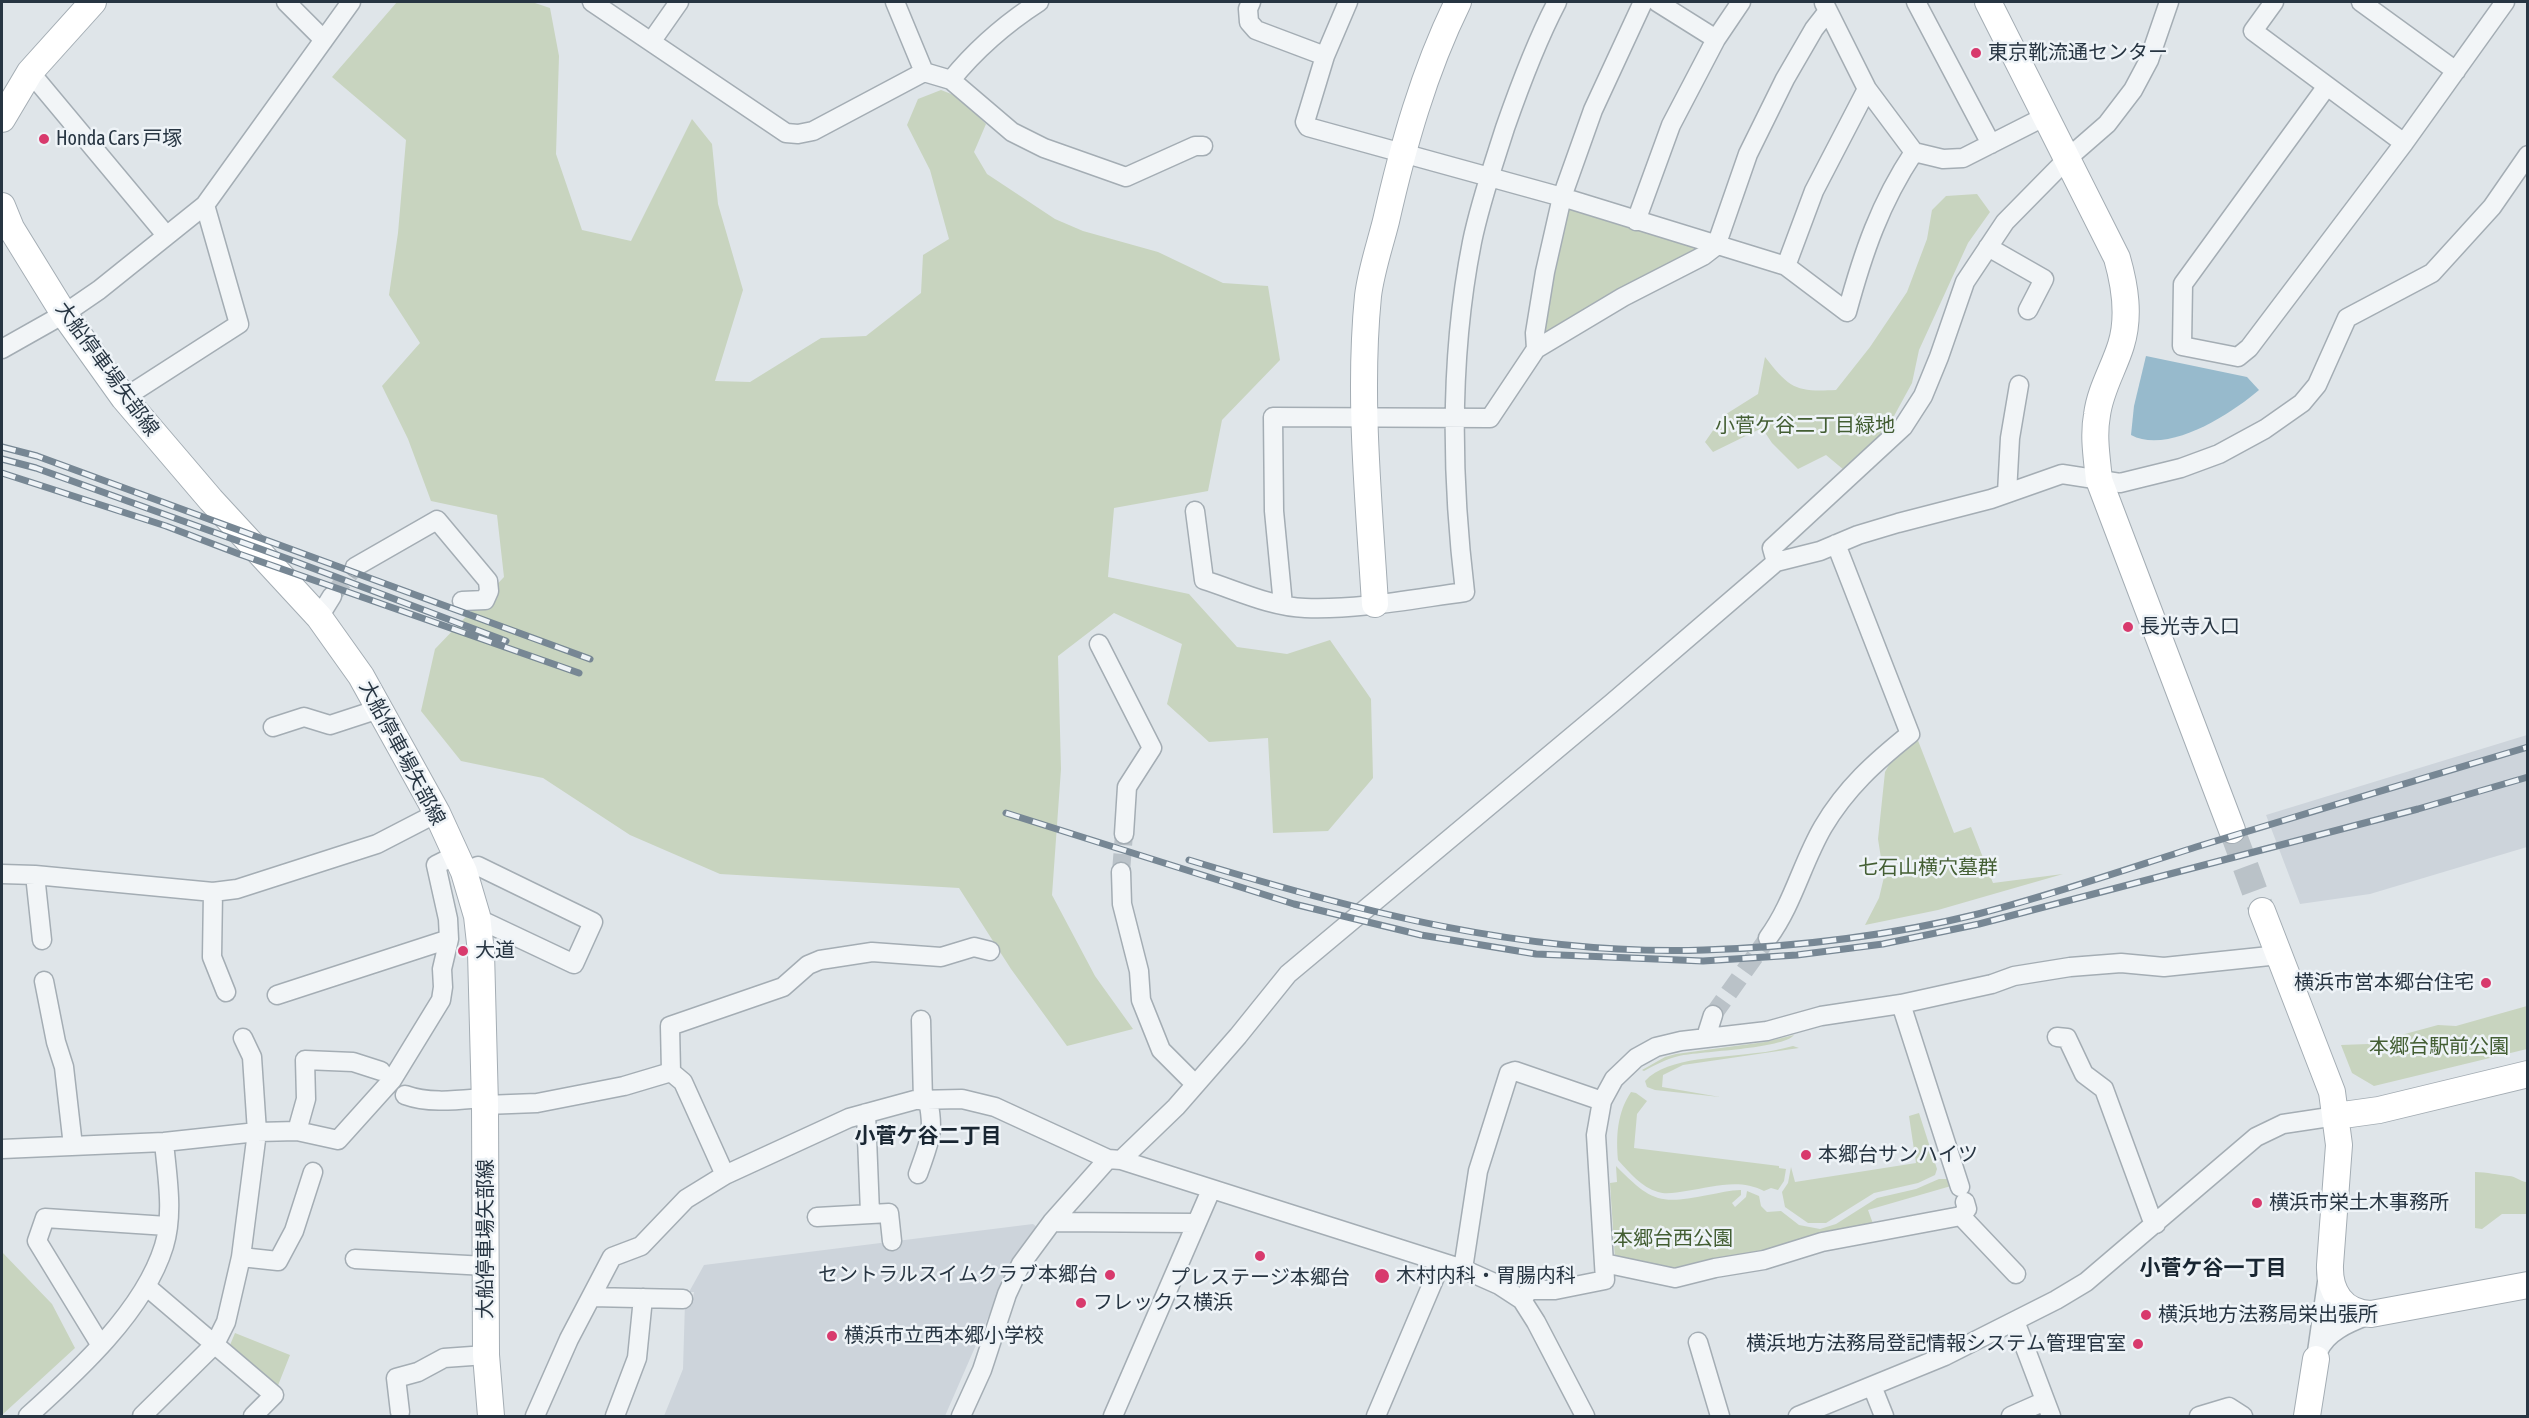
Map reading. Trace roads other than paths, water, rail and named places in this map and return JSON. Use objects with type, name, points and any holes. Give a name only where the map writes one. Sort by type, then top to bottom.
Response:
[{"type":"street","points":[[2,119],[30,72],[93,2]]},
{"type":"street","points":[[286,2],[324,40]]},
{"type":"street","points":[[2,349],[64,314],[99,290],[205,205],[351,2]]},
{"type":"street","points":[[592,2],[786,133],[813,132],[924,72],[951,80],[1011,132],[1044,148],[1126,177],[1195,146],[1203,146]]},
{"type":"street","points":[[651,42],[679,2]]},
{"type":"street","points":[[894,2],[924,72]]},
{"type":"street","points":[[951,80],[1010,10],[1039,2]]},
{"type":"street","points":[[1251,2],[1248,9],[1249,22],[1256,30],[1325,56]]},
{"type":"street","points":[[1348,2],[1325,56],[1305,122],[1308,127],[1562,197],[1786,266],[1847,312],[1873,226],[1898,176],[1914,152]]},
{"type":"street","points":[[1375,604],[1365,417],[1364,363],[1369,294],[1402,153],[1429,71],[1458,2]]},
{"type":"street","points":[[1195,511],[1204,580],[1283,605],[1305,608],[1375,604],[1465,592],[1456,490],[1454,418],[1460,316],[1472,241],[1489,178],[1523,76],[1557,2]]},
{"type":"street","points":[[1536,349],[1535,333],[1543,282],[1562,197],[1593,110],[1643,2]]},
{"type":"street","points":[[1657,2],[1716,39]]},
{"type":"street","points":[[1636,221],[1671,125],[1716,39],[1741,2]]},
{"type":"street","points":[[1916,2],[1991,144]]},
{"type":"street","points":[[1988,2],[2117,258],[2124,282],[2126,315],[2122,343],[2104,389],[2097,415],[2096,442],[2099,480],[2232,830]]},
{"type":"street","points":[[1776,562],[1772,548],[1903,427],[1923,396],[1965,282],[2005,222],[2068,158],[2107,124],[2133,90],[2149,60],[2169,2]]},
{"type":"street","points":[[2274,2],[2253,31],[2404,143]]},
{"type":"street","points":[[2361,2],[2456,71]]},
{"type":"street","points":[[2327,86],[2183,284],[2182,346],[2238,357],[2249,348],[2404,143],[2505,2]]},
{"type":"street","points":[[1826,6],[1867,89],[1914,152],[1942,159],[1963,158],[2046,116]]},
{"type":"street","points":[[1283,605],[1274,511],[1272,417],[1490,418],[1536,349],[1623,297],[1702,256],[1716,246],[1748,154],[1785,79],[1826,6]]},
{"type":"street","points":[[30,72],[166,235]]},
{"type":"street","points":[[1786,266],[1814,190],[1867,89]]},
{"type":"street","points":[[961,1416],[982,1370],[1013,1278],[1034,1245],[1052,1222],[1115,1160],[1176,1107],[1239,1036],[1288,974],[1612,703],[1776,562],[1888,526],[2007,493],[2062,474],[2120,483],[2197,463],[2244,441],[2302,403],[2317,385],[2347,318],[2432,273],[2492,207],[2528,155]]},
{"type":"street","points":[[124,399],[239,324],[205,205]]},
{"type":"street","name":"大船停車場矢部線","points":[[2,206],[11,228],[64,314],[124,399],[211,500],[325,606],[437,813],[460,863],[477,916],[481,952],[486,1355],[491,1416]]},
{"type":"street","points":[[1988,247],[2044,279],[2028,310]]},
{"type":"street","points":[[2007,493],[2010,438],[2019,385]]},
{"type":"street","points":[[355,567],[437,520],[488,581],[489,591],[485,600],[462,601]]},
{"type":"street","points":[[1768,938],[1781,920],[1822,828],[1848,788],[1910,734],[1836,544]]},
{"type":"street","points":[[1100,644],[1152,748],[1127,787],[1124,834]]},
{"type":"street","points":[[273,727],[304,717],[330,725],[379,709]]},
{"type":"street","points":[[2,874],[35,875],[213,892],[237,889],[377,844],[437,813]]},
{"type":"street","points":[[2,1149],[164,1142],[257,1132],[297,1131],[338,1140],[390,1086],[441,1000],[442,969],[449,939],[448,919],[436,865],[460,863],[478,866],[593,922],[574,964],[483,921],[477,916]]},
{"type":"street","points":[[1121,872],[1122,903],[1139,971],[1141,1000],[1161,1050],[1195,1084]]},
{"type":"street","points":[[35,875],[42,940]]},
{"type":"street","points":[[213,892],[212,957],[226,992]]},
{"type":"street","points":[[2262,911],[2332,1092],[2339,1145],[2329,1281],[2340,1301],[2361,1313],[2371,1314]]},
{"type":"street","points":[[277,995],[449,939]]},
{"type":"street","points":[[725,1175],[683,1082],[671,1072],[670,1026],[783,987],[808,965],[820,960],[872,952],[941,957],[974,947],[990,951]]},
{"type":"street","points":[[1522,1300],[1530,1290],[1555,1290],[1605,1280],[1596,1135],[1602,1101],[1614,1079],[1636,1058],[1656,1047],[1706,1037],[1767,1031],[1821,1016],[1901,1004],[1992,984],[2014,976],[2070,967],[2121,963],[2164,967],[2279,956]]},
{"type":"street","points":[[44,981],[56,1042],[64,1068],[73,1146]]},
{"type":"street","points":[[1901,1004],[1962,1202],[2016,1274]]},
{"type":"street","points":[[1706,1037],[1713,1015]]},
{"type":"street","points":[[918,1174],[931,1137],[933,1124],[926,1100],[921,1020]]},
{"type":"street","points":[[2057,1037],[2067,1038],[2084,1074],[2104,1089],[2151,1217],[2156,1224]]},
{"type":"street","points":[[142,1416],[215,1344],[226,1322],[242,1257],[257,1132],[252,1057],[243,1038]]},
{"type":"street","points":[[297,1131],[306,1100],[305,1060],[353,1062],[390,1086],[414,1098],[444,1101],[537,1103],[624,1086],[671,1072]]},
{"type":"street","points":[[1463,1269],[1478,1170],[1509,1073],[1515,1071],[1602,1101]]},
{"type":"street","points":[[1798,1416],[1945,1356],[2086,1282],[2256,1137],[2283,1124],[2379,1110],[2528,1074]]},
{"type":"street","points":[[535,1416],[569,1339],[612,1257],[641,1246],[686,1199],[725,1175],[849,1118],[915,1100],[962,1099],[995,1107],[1115,1160],[1463,1269],[1499,1285],[1522,1300],[1536,1322],[1585,1416]]},
{"type":"street","points":[[866,1113],[870,1214]]},
{"type":"street","points":[[28,1416],[70,1378],[128,1312],[146,1286],[164,1246],[170,1207],[164,1142]]},
{"type":"street","points":[[242,1257],[278,1261],[294,1232],[313,1172]]},
{"type":"street","points":[[1113,1416],[1210,1190]]},
{"type":"street","points":[[1605,1263],[1675,1278],[1715,1268],[1764,1260],[1962,1202]]},
{"type":"street","points":[[817,1217],[889,1213],[892,1241]]},
{"type":"street","points":[[100,1344],[37,1241],[45,1218],[167,1226]]},
{"type":"street","points":[[1052,1222],[1195,1223]]},
{"type":"street","points":[[355,1259],[486,1266]]},
{"type":"street","points":[[1376,1416],[1441,1263]]},
{"type":"street","points":[[2307,1416],[2330,1265]]},
{"type":"street","points":[[2316,1359],[2326,1339],[2345,1324],[2371,1314],[2528,1284]]},
{"type":"street","points":[[146,1286],[274,1395],[253,1416]]},
{"type":"street","points":[[591,1297],[683,1299]]},
{"type":"street","points":[[615,1416],[638,1358],[643,1298]]},
{"type":"street","points":[[2011,1416],[2048,1409],[2015,1321]]},
{"type":"street","points":[[1698,1342],[1720,1416]]},
{"type":"street","points":[[400,1412],[396,1378],[418,1372],[444,1358],[486,1355]]},
{"type":"street","points":[[1872,1386],[1884,1416]]},
{"type":"street","points":[[2199,1416],[2229,1407],[2243,1416]]},
{"type":"water","points":[[2146,356],[2247,377],[2259,390],[2232,410],[2198,429],[2163,440],[2146,440],[2131,435],[2134,406]]},
{"type":"tunnel","points":[[332,596],[355,567]]},
{"type":"tunnel","points":[[2232,830],[2262,911]]},
{"type":"tunnel","points":[[1121,872],[1124,834]]},
{"type":"tunnel","points":[[1713,1015],[1768,938]]},
{"type":"railway","points":[[2,447],[37,456],[590,659]]},
{"type":"railway","points":[[2,459],[36,468],[291,560],[506,641]]},
{"type":"railway","points":[[2,473],[166,526],[239,554],[579,673]]},
{"type":"railway","points":[[1189,860],[1379,912],[1507,938],[1572,946],[1638,950],[1704,950],[1773,946],[1876,934],[1944,922],[2006,907],[2528,747]]},
{"type":"railway","points":[[1006,813],[1294,904],[1421,935],[1536,954],[1703,961],[1797,955],[1883,944],[1979,924],[2418,809],[2528,777]]},
{"type":"place","name":"東京靴流通センター","points":[[1976,53]]},
{"type":"place","name":"Honda Cars 戸塚","points":[[44,139]]},
{"type":"place","name":"長光寺入口","points":[[2128,627]]},
{"type":"place","name":"大道","points":[[463,951]]},
{"type":"place","name":"横浜市営本郷台住宅","points":[[2486,983]]},
{"type":"place","name":"本郷台サンハイツ","points":[[1806,1155]]},
{"type":"place","name":"横浜市栄土木事務所","points":[[2257,1203]]},
{"type":"place","name":"プレステージ本郷台","points":[[1260,1256]]},
{"type":"place","name":"セントラルスイムクラブ本郷台","points":[[1110,1275]]},
{"type":"place","name":"木村内科・胃腸内科","points":[[1382,1276]]},
{"type":"place","name":"フレックス横浜","points":[[1081,1303]]},
{"type":"place","name":"横浜地方法務局栄出張所","points":[[2146,1315]]},
{"type":"place","name":"横浜市立西本郷小学校","points":[[832,1336]]},
{"type":"place","name":"横浜地方法務局登記情報システム管理官室","points":[[2138,1344]]},
{"type":"district","name":"小菅ケ谷二丁目","points":[[928,1136]]},
{"type":"district","name":"小菅ケ谷一丁目","points":[[2213,1268]]},
{"type":"park label","name":"小菅ケ谷二丁目緑地","points":[[1805,426]]},
{"type":"park label","name":"七石山横穴墓群","points":[[1928,868]]},
{"type":"park label","name":"本郷台駅前公園","points":[[2439,1047]]},
{"type":"park label","name":"本郷台西公園","points":[[1673,1239]]}]
